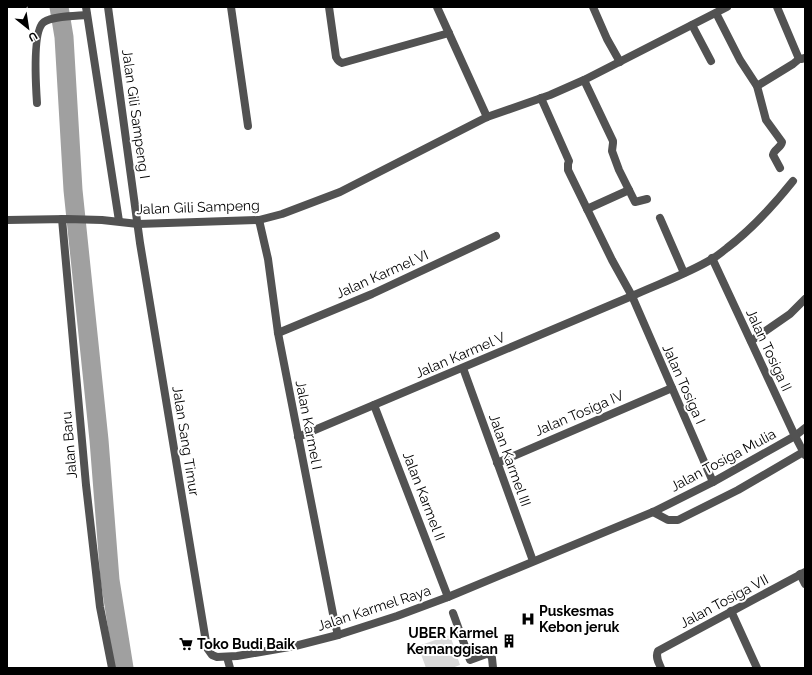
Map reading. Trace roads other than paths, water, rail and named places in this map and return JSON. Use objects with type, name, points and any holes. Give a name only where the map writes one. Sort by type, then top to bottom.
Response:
[{"type":"street","name":"Jalan Gili Sampeng I","points":[[108,7],[138,224]]},
{"type":"street","points":[[231,7],[248,126]]},
{"type":"street","points":[[330,7],[336,58],[342,63],[449,33]]},
{"type":"street","points":[[437,7],[487,116]]},
{"type":"street","points":[[593,7],[607,39],[620,62]]},
{"type":"street","name":"Jalan Gili Sampeng","points":[[7,220],[102,220],[138,224],[260,220],[282,214],[340,192],[487,116],[541,98],[584,80],[727,7]]},
{"type":"street","points":[[757,86],[802,58],[777,7]]},
{"type":"street","points":[[37,103],[36,52],[40,28],[43,22],[53,18],[84,13],[119,221]]},
{"type":"street","points":[[716,13],[740,60],[757,86],[766,120],[782,142],[773,155],[780,168]]},
{"type":"street","points":[[692,25],[711,61]]},
{"type":"street","points":[[584,80],[613,141],[612,151],[619,170],[635,202],[647,199]]},
{"type":"street","name":"Jalan Tosiga I","points":[[541,98],[569,161],[568,170],[612,260],[632,296],[713,482]]},
{"type":"street","name":"Jalan Karmel V","points":[[298,437],[684,273],[712,258],[735,242],[756,223],[793,181]]},
{"type":"street","points":[[587,209],[629,190]]},
{"type":"street","points":[[660,218],[684,273]]},
{"type":"street","name":"Jalan Baru","points":[[64,219],[86,486],[100,607],[112,668]]},
{"type":"street","name":"Jalan Karmel I","points":[[260,220],[268,259],[278,333],[338,635]]},
{"type":"street","name":"Jalan Sang Timur","points":[[138,224],[207,648],[212,655],[217,657]]},
{"type":"street","name":"Jalan Karmel VI","points":[[278,333],[372,294],[496,236]]},
{"type":"street","name":"Jalan Tosiga II","points":[[712,258],[804,453]]},
{"type":"street","points":[[751,341],[790,314],[805,299]]},
{"type":"street","name":"Jalan Karmel III","points":[[463,368],[533,562]]},
{"type":"street","name":"Jalan Tosiga IV","points":[[497,463],[672,388]]},
{"type":"street","name":"Jalan Karmel II","points":[[374,405],[448,597]]},
{"type":"street","name":"Jalan Tosiga Mulia","points":[[533,562],[653,512],[713,482],[795,436],[805,428]]},
{"type":"street","points":[[653,512],[668,520],[678,520],[738,490],[804,453]]},
{"type":"street","name":"Jalan Karmel Raya","points":[[217,657],[227,657],[295,646],[338,635],[397,616],[448,597],[533,562]]},
{"type":"street","points":[[803,573],[805,584]]},
{"type":"street","name":"Jalan Tosiga VII","points":[[661,668],[656,657],[658,651],[803,573]]},
{"type":"street","points":[[731,611],[757,668]]},
{"type":"street","points":[[453,612],[470,660],[489,653],[492,658],[493,668]]},
{"type":"street","points":[[227,657],[230,668]]},
{"type":"waterway","points":[[59,7],[64,37],[73,190],[99,440],[110,580],[124,668]]},
{"type":"place","name":"Puskesmas Kebon jeruk","points":[[528,619]]},
{"type":"place","name":"UBER Karmel Kemanggisan","points":[[509,641]]},
{"type":"place","name":"Toko Budi Baik","points":[[186,644]]}]
